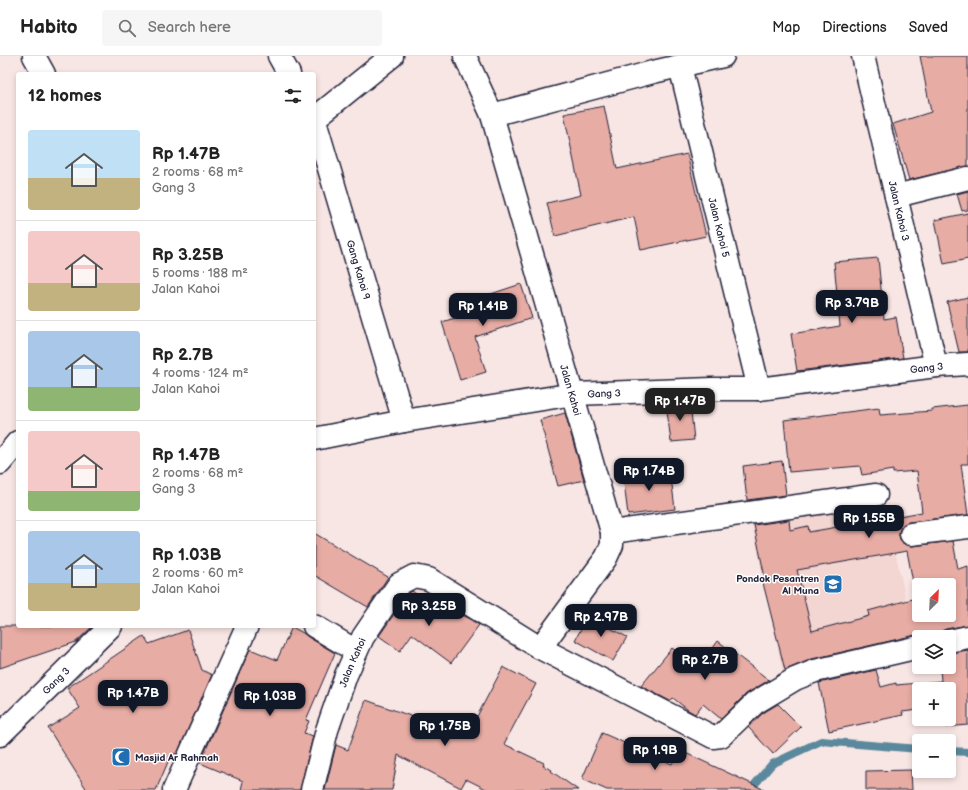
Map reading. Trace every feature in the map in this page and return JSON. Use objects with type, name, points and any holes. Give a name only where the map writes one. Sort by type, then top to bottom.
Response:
[{"type":"street","points":[[34,56],[43,72]]},
{"type":"street","points":[[279,56],[288,72]]},
{"type":"street","points":[[316,116],[392,56]]},
{"type":"street","name":"Jalan Kahoi","points":[[464,56],[492,115],[574,394],[612,532],[612,545],[606,558],[540,648]]},
{"type":"street","points":[[492,115],[649,64],[680,66],[722,56]]},
{"type":"street","name":"Jalan Kahoi 3","points":[[864,56],[936,366]]},
{"type":"street","name":"Jalan Kahoi 5","points":[[680,66],[759,389]]},
{"type":"street","name":"Gang Kahoi 9","points":[[316,125],[404,421]]},
{"type":"street","points":[[896,196],[968,178]]},
{"type":"street","name":"Gang 3","points":[[316,439],[404,421],[574,394],[712,389],[759,389],[936,366],[968,364]]},
{"type":"street","points":[[612,532],[876,495]]},
{"type":"street","points":[[911,534],[968,527]]},
{"type":"street","name":"Jalan Kahoi","points":[[312,790],[327,730],[346,675],[362,637],[399,584],[414,576],[429,579],[540,648],[713,737],[721,736],[755,703],[795,679],[815,671],[912,649]]},
{"type":"street","points":[[316,627],[356,651]]},
{"type":"street","name":"Gang 3","points":[[0,735],[109,628]]},
{"type":"street","points":[[174,790],[246,628]]},
{"type":"street","points":[[956,640],[968,637]]},
{"type":"shaded area","name":"Pondok Pesantren Al Muna","points":[[884,502],[913,630],[912,645],[784,678],[752,524]]},
{"type":"building","points":[[920,56],[968,56],[968,166],[909,180],[893,124],[931,112]]},
{"type":"building","points":[[604,106],[617,169],[687,154],[706,236],[641,250],[634,217],[555,236],[547,203],[581,195],[564,114]]},
{"type":"building","points":[[968,191],[968,210],[962,211],[957,194]]},
{"type":"building","points":[[968,213],[968,259],[944,264],[935,220]]},
{"type":"building","points":[[878,258],[884,319],[896,317],[903,358],[797,371],[791,334],[840,326],[834,262]]},
{"type":"building","points":[[521,284],[532,318],[475,337],[486,372],[460,380],[442,322],[471,313],[467,302]]},
{"type":"building","points":[[968,297],[968,352],[959,352],[947,302]]},
{"type":"building","points":[[690,402],[694,440],[671,442],[666,403]]},
{"type":"building","points":[[968,405],[968,464],[961,464],[968,515],[909,522],[904,524],[900,529],[899,535],[901,542],[912,546],[953,541],[958,569],[968,566],[968,625],[944,630],[912,630],[912,636],[812,659],[785,670],[762,579],[765,578],[754,525],[789,520],[790,530],[808,526],[809,532],[922,512],[917,471],[893,473],[893,470],[862,475],[860,466],[789,472],[784,420],[879,408],[880,415],[932,411],[932,409]],"holes":[[[907,551],[912,578],[956,578],[956,622],[912,622],[912,599],[868,611],[869,616],[812,631],[797,570]]]},
{"type":"building","points":[[565,413],[584,480],[558,486],[540,420]]},
{"type":"building","points":[[782,461],[786,495],[747,500],[743,466]]},
{"type":"building","points":[[670,469],[675,509],[628,515],[623,475]]},
{"type":"building","points":[[316,534],[388,577],[368,607],[316,576]]},
{"type":"building","points":[[412,591],[437,609],[442,602],[479,625],[451,663],[412,634],[400,651],[379,636],[408,594]]},
{"type":"building","points":[[588,616],[627,637],[613,661],[575,640]]},
{"type":"building","points":[[0,626],[16,626],[16,628],[91,628],[76,642],[0,668]]},
{"type":"building","points":[[292,628],[303,633],[335,653],[306,720],[309,721],[304,733],[313,736],[300,790],[241,790],[243,781],[200,763],[250,649],[277,660]]},
{"type":"building","points":[[188,630],[202,670],[212,675],[177,754],[175,753],[173,756],[171,755],[156,790],[87,790],[48,728],[80,708],[67,688],[144,636],[149,644]]},
{"type":"building","points":[[718,641],[769,680],[746,694],[721,719],[703,704],[695,714],[673,698],[670,701],[641,686],[672,648],[698,669]]},
{"type":"building","points":[[968,650],[968,725],[946,727],[956,726],[956,682],[930,682],[941,681],[940,674],[956,674],[956,652]]},
{"type":"building","points":[[503,667],[536,684],[504,744],[544,763],[543,766],[552,770],[551,771],[578,790],[488,790],[466,779],[461,788],[398,755],[392,790],[325,790],[336,745],[348,750],[366,700],[419,719],[421,714],[455,727],[460,717],[473,724]]},
{"type":"building","points":[[876,670],[881,687],[896,683],[896,685],[912,684],[912,711],[902,712],[903,715],[829,731],[819,683]]},
{"type":"building","points":[[778,704],[801,727],[773,754],[748,727],[763,713]]},
{"type":"building","points":[[602,733],[672,764],[679,750],[765,790],[607,790],[582,779]]},
{"type":"building","points":[[911,770],[912,790],[866,790],[866,771]]},
{"type":"waterway","points":[[750,790],[772,764],[821,741],[912,748]]},
{"type":"waterway","points":[[956,751],[968,752]]},
{"type":"place","name":"Pondok Pesantren Al Muna","points":[[833,584]]},
{"type":"place","name":"Masjid Ar Rahmah","points":[[121,757]]}]
